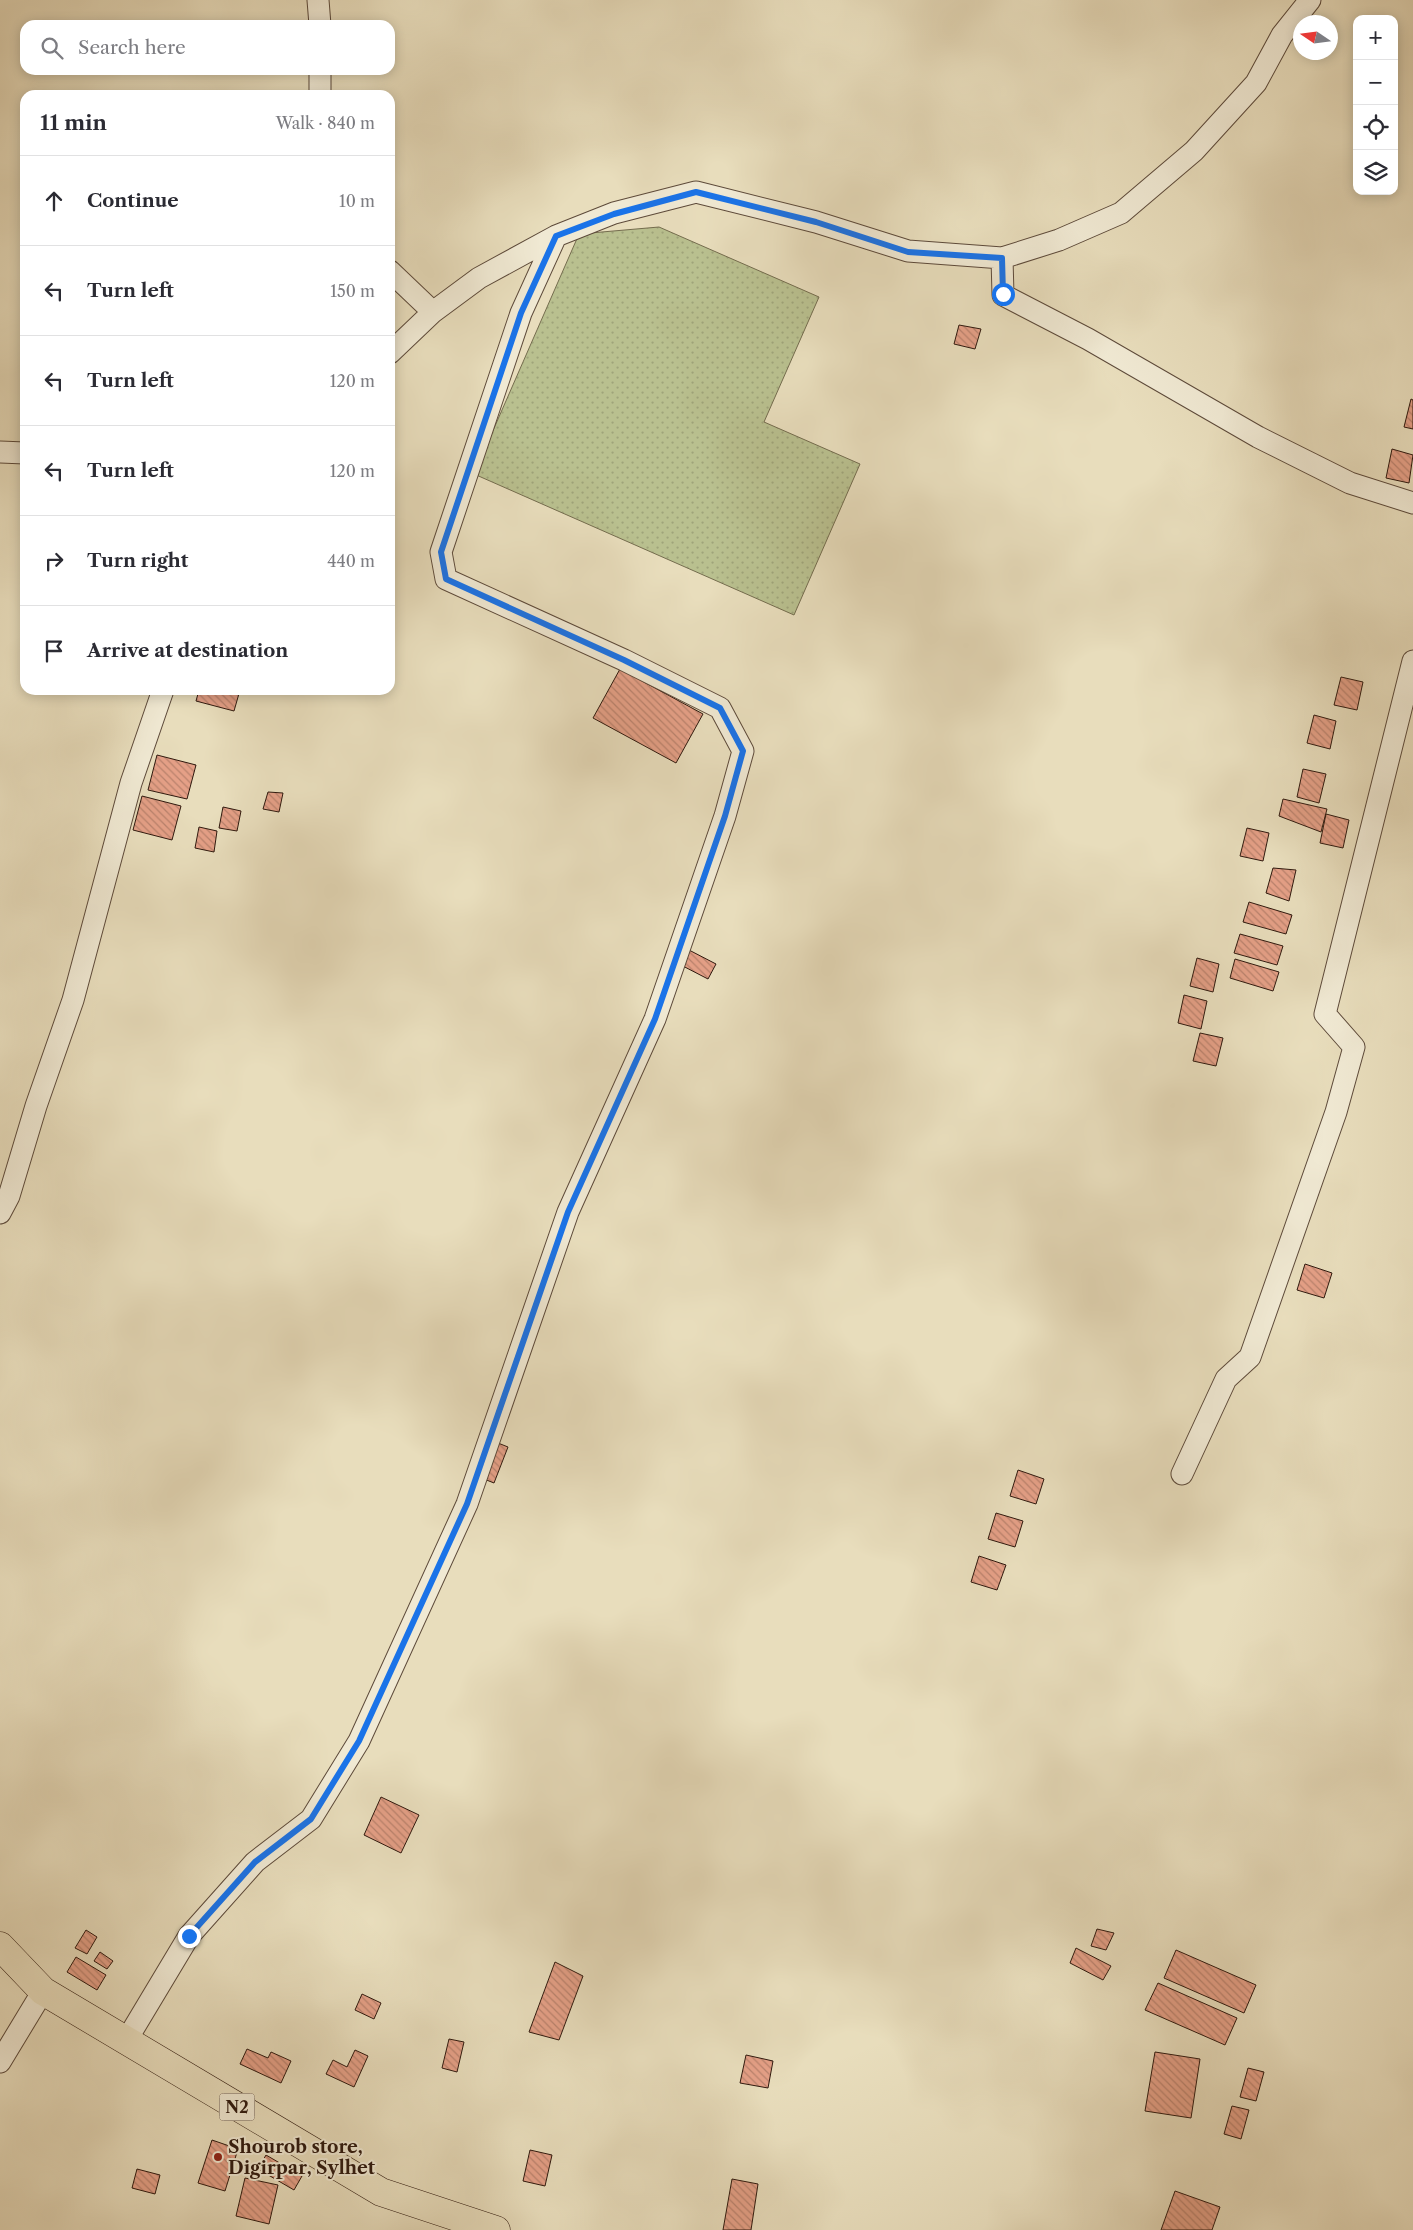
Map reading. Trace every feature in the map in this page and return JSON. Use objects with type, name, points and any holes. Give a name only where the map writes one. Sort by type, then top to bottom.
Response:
[{"type":"highway","name":"N2","points":[[0,1946],[42,1991],[381,2192],[496,2230]]},
{"type":"street","points":[[318,0],[320,20]]},
{"type":"street","points":[[395,348],[433,312],[479,278],[556,236],[614,214],[696,192],[816,222],[908,252],[1002,258],[1060,240],[1121,213],[1194,152],[1256,83],[1282,35],[1310,0]]},
{"type":"street","points":[[320,75],[320,90]]},
{"type":"street","points":[[126,2041],[189,1936],[255,1862],[311,1819],[359,1741],[467,1504],[568,1212],[655,1019],[725,816],[743,751],[720,708],[589,644],[446,579],[441,552],[521,313],[556,236]]},
{"type":"street","points":[[1002,258],[1003,294],[1088,339],[1258,437],[1350,483],[1413,503]]},
{"type":"street","points":[[395,276],[433,312]]},
{"type":"street","points":[[0,452],[20,453]]},
{"type":"street","points":[[1182,1474],[1226,1378],[1250,1357],[1336,1112],[1354,1047],[1325,1014],[1413,661]]},
{"type":"street","points":[[0,1213],[9,1196],[36,1106],[73,1000],[132,783],[161,695]]},
{"type":"street","points":[[0,2062],[42,1991]]},
{"type":"green space","points":[[659,227],[819,297],[764,422],[860,464],[794,615],[474,474],[579,234]]},
{"type":"building","points":[[959,325],[981,329],[975,349],[954,344]]},
{"type":"building","points":[[1411,399],[1413,400],[1413,429],[1404,427]]},
{"type":"building","points":[[1392,449],[1413,455],[1409,483],[1386,478]]},
{"type":"building","points":[[620,669],[703,714],[676,763],[593,718]]},
{"type":"building","points":[[1341,677],[1363,682],[1357,710],[1334,705]]},
{"type":"building","points":[[198,695],[239,695],[234,711],[196,701]]},
{"type":"building","points":[[1314,715],[1336,721],[1330,749],[1307,743]]},
{"type":"building","points":[[157,755],[196,765],[187,799],[148,790]]},
{"type":"building","points":[[1303,769],[1326,774],[1319,803],[1297,797]]},
{"type":"building","points":[[268,792],[283,793],[279,812],[263,809]]},
{"type":"building","points":[[142,796],[181,806],[172,840],[133,830]]},
{"type":"building","points":[[1283,799],[1327,809],[1321,832],[1279,816]]},
{"type":"building","points":[[223,807],[241,811],[237,831],[219,828]]},
{"type":"building","points":[[1326,814],[1349,820],[1343,848],[1320,843]]},
{"type":"building","points":[[199,827],[217,831],[214,852],[195,848]]},
{"type":"building","points":[[1247,828],[1269,833],[1263,861],[1240,856]]},
{"type":"building","points":[[1273,868],[1296,870],[1289,901],[1266,893]]},
{"type":"building","points":[[1249,902],[1292,915],[1286,934],[1243,922]]},
{"type":"building","points":[[1240,934],[1283,946],[1277,965],[1234,953]]},
{"type":"building","points":[[687,949],[716,964],[708,979],[679,964]]},
{"type":"building","points":[[1197,958],[1219,964],[1213,992],[1190,986]]},
{"type":"building","points":[[1235,959],[1279,972],[1273,991],[1230,978]]},
{"type":"building","points":[[1184,995],[1207,1001],[1201,1029],[1178,1023]]},
{"type":"building","points":[[1200,1033],[1223,1038],[1216,1066],[1193,1061]]},
{"type":"building","points":[[1305,1264],[1332,1273],[1324,1298],[1297,1290]]},
{"type":"building","points":[[493,1441],[508,1447],[494,1483],[479,1477]]},
{"type":"building","points":[[1018,1470],[1044,1479],[1036,1504],[1010,1496]]},
{"type":"building","points":[[996,1513],[1023,1521],[1015,1547],[988,1539]]},
{"type":"building","points":[[979,1556],[1006,1565],[997,1590],[971,1582]]},
{"type":"building","points":[[381,1797],[419,1815],[401,1853],[364,1835]]},
{"type":"building","points":[[1097,1929],[1114,1933],[1106,1950],[1091,1946]]},
{"type":"building","points":[[86,1930],[97,1937],[87,1954],[75,1948]]},
{"type":"building","points":[[1076,1948],[1111,1966],[1103,1980],[1070,1963]]},
{"type":"building","points":[[1176,1950],[1256,1985],[1244,2013],[1164,1978]]},
{"type":"building","points":[[100,1952],[113,1961],[107,1969],[94,1961]]},
{"type":"building","points":[[76,1957],[106,1975],[97,1990],[67,1972]]},
{"type":"building","points":[[555,1962],[583,1976],[559,2040],[529,2032]]},
{"type":"building","points":[[1158,1983],[1237,2018],[1225,2045],[1145,2010]]},
{"type":"building","points":[[362,1994],[381,2003],[374,2019],[355,2010]]},
{"type":"building","points":[[449,2039],[464,2042],[457,2072],[442,2068]]},
{"type":"building","points":[[247,2049],[268,2058],[271,2052],[291,2061],[281,2083],[240,2064]]},
{"type":"building","points":[[355,2050],[368,2056],[354,2087],[326,2074],[333,2060],[347,2067]]},
{"type":"building","points":[[1155,2052],[1200,2059],[1191,2118],[1145,2111]]},
{"type":"building","points":[[746,2055],[773,2061],[768,2088],[740,2083]]},
{"type":"building","points":[[1248,2068],[1264,2072],[1256,2101],[1240,2097]]},
{"type":"building","points":[[1232,2106],[1249,2110],[1241,2139],[1224,2134]]},
{"type":"building","points":[[212,2140],[238,2149],[225,2191],[198,2183]]},
{"type":"building","points":[[530,2150],[552,2155],[545,2186],[523,2181]]},
{"type":"building","points":[[266,2155],[302,2176],[294,2190],[258,2169]]},
{"type":"building","points":[[137,2169],[160,2175],[155,2194],[132,2188]]},
{"type":"building","points":[[245,2178],[278,2185],[269,2224],[236,2216]]},
{"type":"building","points":[[732,2179],[758,2184],[751,2230],[723,2230]]},
{"type":"building","points":[[1175,2191],[1220,2207],[1212,2230],[1161,2230]]},
{"type":"place","name":"Shourob store, Digirpar, Sylhet","points":[[218,2157]]},
{"type":"route","points":[[189,1936],[255,1862],[311,1819],[359,1741],[467,1504],[568,1212],[655,1019],[725,816],[743,751],[720,708],[538,619],[446,579],[441,552],[521,313],[556,236],[614,214],[696,192],[816,222],[908,252],[1002,258],[1003,294]]}]
